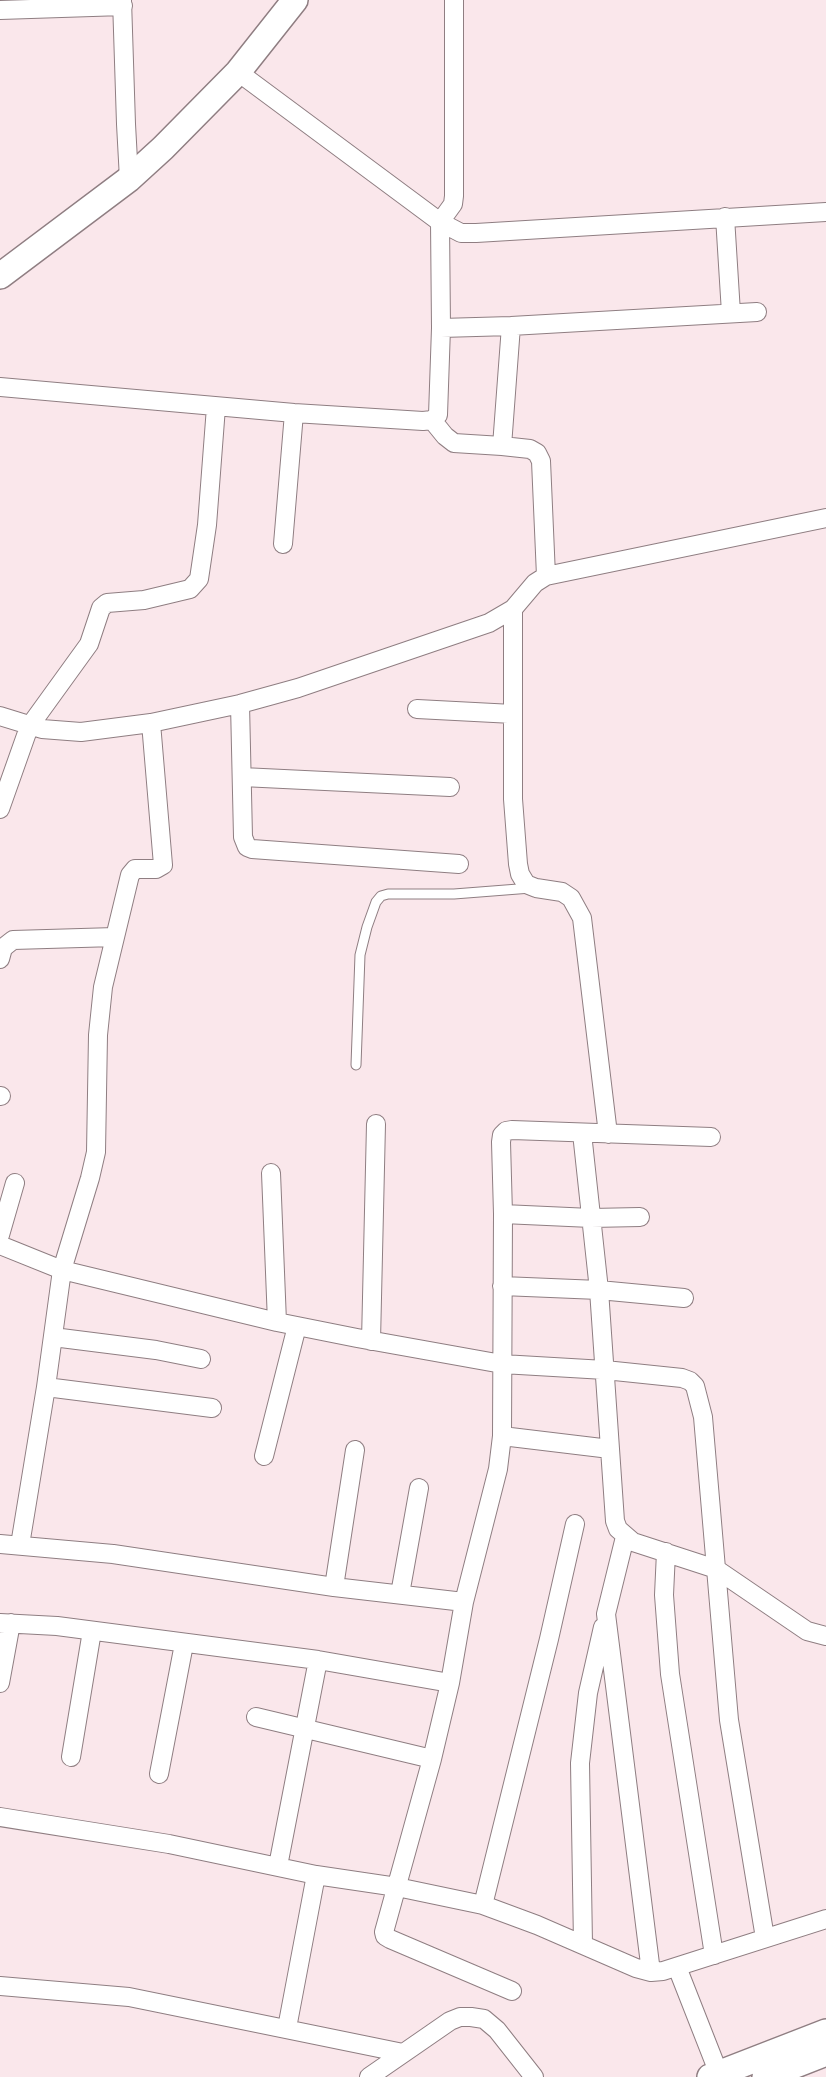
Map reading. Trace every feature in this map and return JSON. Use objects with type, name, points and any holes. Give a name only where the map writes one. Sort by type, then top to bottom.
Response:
[{"type":"street","points":[[0,276],[129,179],[238,72],[295,0]]},
{"type":"street","points":[[0,387],[216,408],[294,413],[432,420],[438,415],[440,406],[441,328],[440,222],[453,204],[454,196],[454,0]]},
{"type":"street","points":[[0,10],[122,3],[129,179]]},
{"type":"street","points":[[238,72],[440,222],[461,233],[826,212]]},
{"type":"street","points":[[726,218],[730,313]]},
{"type":"street","points":[[441,328],[511,326],[756,312]]},
{"type":"street","points":[[502,446],[511,326]]},
{"type":"street","points":[[0,809],[29,727],[89,644],[102,608],[107,602],[144,600],[190,589],[199,578],[207,524],[216,408]]},
{"type":"street","points":[[283,544],[294,413]]},
{"type":"street","points":[[432,420],[445,436],[454,443],[530,449],[537,453],[540,461],[546,576]]},
{"type":"street","points":[[0,716],[29,727],[64,733],[151,723],[240,704],[298,688],[489,623],[513,609],[535,583],[546,576],[826,518]]},
{"type":"street","points":[[513,609],[513,799],[518,864],[520,874],[526,884],[536,888],[562,892],[571,898],[582,918],[608,1134]]},
{"type":"street","points":[[240,704],[243,837],[247,847],[252,849],[459,864]]},
{"type":"street","points":[[417,709],[513,714]]},
{"type":"street","points":[[20,1545],[54,1336],[62,1270],[96,1152],[96,1078],[100,1007],[131,872],[138,869],[156,869],[162,865],[151,723]]},
{"type":"street","points":[[242,777],[450,787]]},
{"type":"street","points":[[0,958],[3,948],[12,940],[115,937]]},
{"type":"street","points":[[371,1341],[376,1124]]},
{"type":"street","points":[[512,1991],[385,1936],[385,1927],[432,1759],[450,1683],[464,1602],[498,1469],[502,1436],[501,1142],[506,1131],[711,1137]]},
{"type":"street","points":[[582,1133],[599,1290],[615,1521],[618,1529],[633,1542],[716,1569],[794,1623],[826,1641]]},
{"type":"street","points":[[271,1173],[277,1322]]},
{"type":"street","points":[[0,1235],[15,1183]]},
{"type":"street","points":[[502,1214],[591,1218],[640,1217]]},
{"type":"street","points":[[0,1245],[62,1270],[296,1326],[502,1364],[605,1370],[682,1378],[695,1386],[703,1417],[725,1686],[734,1760],[765,1938]]},
{"type":"street","points":[[502,1286],[599,1290],[684,1298]]},
{"type":"street","points":[[264,1456],[296,1326]]},
{"type":"street","points":[[54,1336],[156,1350],[201,1359]]},
{"type":"street","points":[[46,1387],[212,1408]]},
{"type":"street","points":[[502,1436],[610,1449]]},
{"type":"street","points":[[334,1587],[355,1450]]},
{"type":"street","points":[[400,1594],[419,1488]]},
{"type":"street","points":[[483,1905],[549,1639],[575,1524]]},
{"type":"street","points":[[583,1944],[580,1763],[588,1693],[625,1537]]},
{"type":"street","points":[[0,1544],[113,1554],[334,1587],[464,1602]]},
{"type":"street","points":[[666,1552],[664,1595],[670,1674],[714,1954]]},
{"type":"street","points":[[606,1614],[651,1972]]},
{"type":"street","points":[[0,1683],[6,1623],[58,1626],[184,1644],[318,1660],[450,1683]]},
{"type":"street","points":[[71,1757],[92,1631]]},
{"type":"street","points":[[159,1774],[184,1644]]},
{"type":"street","points":[[278,1866],[306,1730],[318,1660]]},
{"type":"street","points":[[256,1717],[432,1759]]},
{"type":"street","points":[[0,1817],[169,1844],[316,1875],[397,1887],[483,1905],[583,1944],[636,1968],[651,1972],[663,1971],[826,1919]]},
{"type":"street","points":[[287,2028],[316,1875]]},
{"type":"street","points":[[677,1966],[714,2075],[826,2032]]},
{"type":"street","points":[[0,1986],[129,1997],[403,2053]]},
{"type":"street","points":[[369,2077],[450,2020],[460,2017],[484,2019],[497,2030],[534,2077]]},
{"type":"street","points":[[765,2077],[826,2053]]},
{"type":"lane","points":[[356,1065],[360,955],[362,942],[376,902],[381,896],[388,894],[454,894],[536,888]]}]
